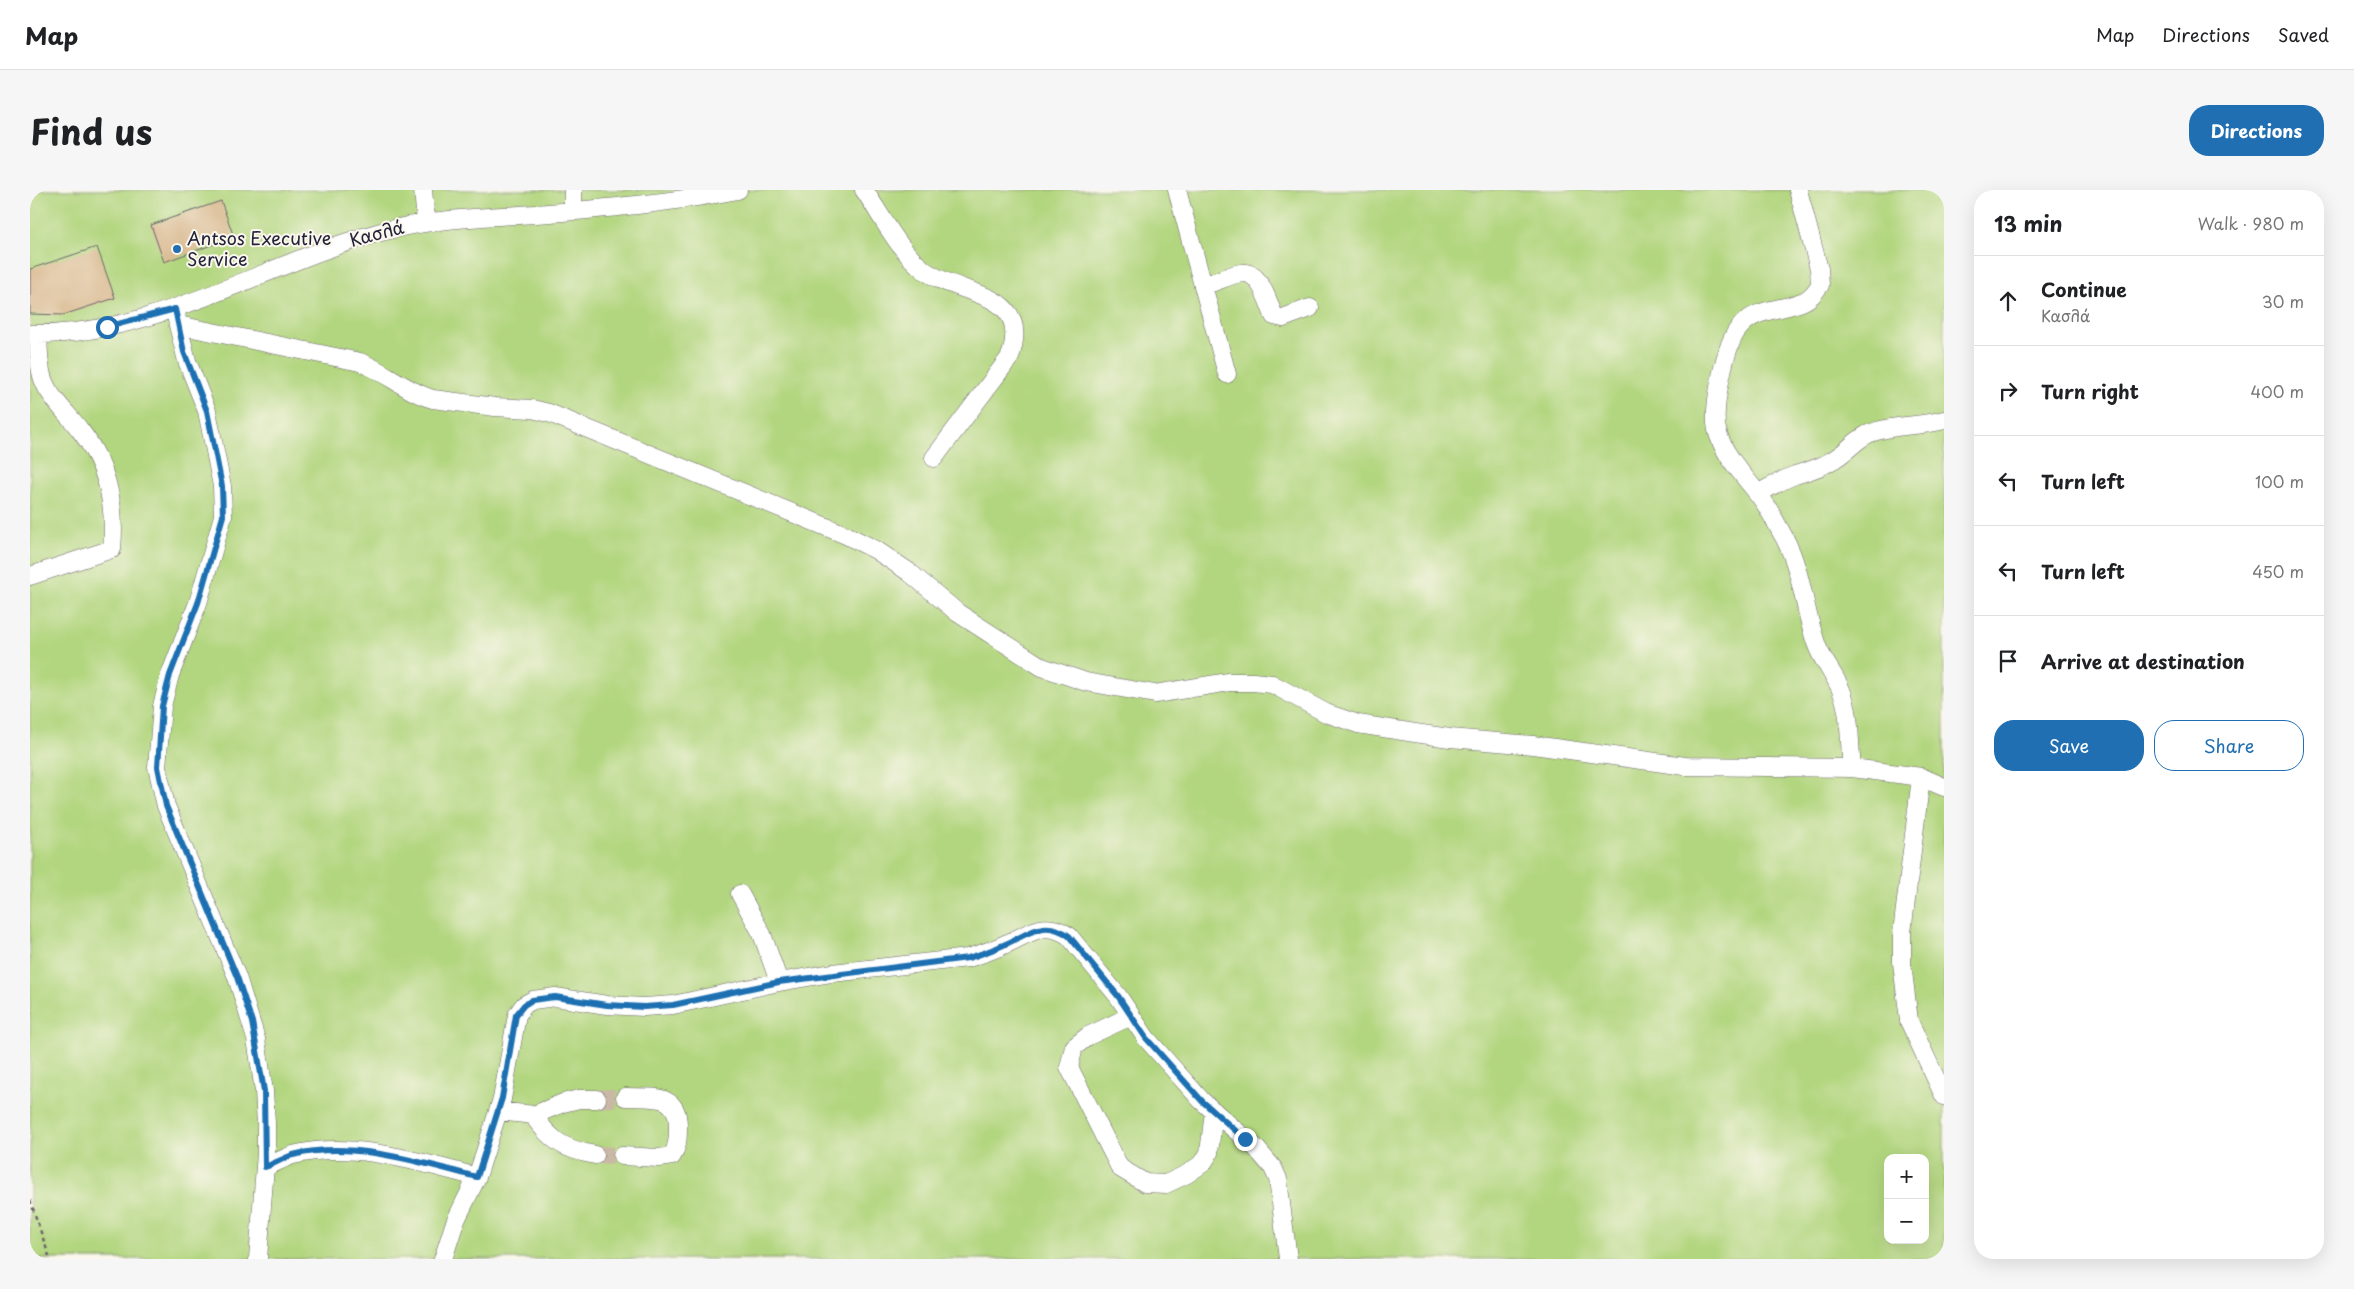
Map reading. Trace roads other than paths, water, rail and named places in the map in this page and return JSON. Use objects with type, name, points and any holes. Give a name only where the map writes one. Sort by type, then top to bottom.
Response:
[{"type":"street","points":[[423,190],[426,222]]},
{"type":"street","points":[[573,190],[573,210]]},
{"type":"street","name":"Κασλά","points":[[34,334],[107,327],[176,317],[330,248],[372,234],[426,222],[644,204],[738,190]]},
{"type":"street","points":[[864,190],[906,253],[924,270],[992,300],[1004,308],[1012,317],[1015,327],[1015,342],[1010,357],[934,458]]},
{"type":"street","points":[[1177,190],[1227,374]]},
{"type":"street","points":[[1798,190],[1819,269],[1820,285],[1804,301],[1767,310],[1739,328],[1732,339],[1716,402],[1717,429],[1722,443],[1786,540],[1798,570],[1816,644],[1825,664],[1842,690],[1846,708],[1852,768]]},
{"type":"street","points":[[1204,284],[1241,273],[1248,273],[1256,277],[1274,316],[1283,318],[1310,308]]},
{"type":"street","points":[[258,1259],[265,1167],[264,1091],[252,1022],[234,969],[166,806],[158,767],[162,706],[170,675],[198,603],[223,516],[222,486],[207,411],[187,361],[176,317],[360,362],[423,396],[433,399],[495,407],[532,408],[549,413],[846,535],[876,550],[910,572],[958,613],[1042,667],[1086,682],[1155,694],[1229,682],[1272,684],[1326,713],[1358,724],[1441,737],[1534,745],[1685,766],[1852,768],[1921,777],[1944,787]]},
{"type":"street","points":[[30,576],[112,549],[115,524],[109,486],[101,466],[81,431],[44,384],[34,334]]},
{"type":"street","points":[[1757,494],[1782,481],[1818,469],[1841,456],[1854,443],[1868,435],[1898,426],[1930,424],[1944,420]]},
{"type":"street","points":[[1921,777],[1902,933],[1902,963],[1909,1021],[1944,1096]]},
{"type":"street","points":[[740,894],[762,934],[779,982]]},
{"type":"street","points":[[443,1259],[455,1222],[477,1177],[498,1111],[516,1015],[524,1005],[532,1000],[555,997],[607,1005],[644,1007],[673,1005],[779,982],[968,958],[984,954],[1037,929],[1047,927],[1062,931],[1069,936],[1146,1038],[1214,1111],[1266,1157],[1278,1179],[1288,1259]]},
{"type":"street","points":[[1131,1016],[1088,1036],[1074,1047],[1069,1066],[1120,1168],[1145,1183],[1166,1184],[1187,1174],[1203,1163],[1209,1153],[1214,1111]]},
{"type":"street","points":[[622,1156],[659,1158],[672,1156],[677,1148],[678,1114],[675,1106],[666,1100],[625,1097]]},
{"type":"street","points":[[498,1111],[532,1114],[579,1099],[597,1098]]},
{"type":"street","points":[[532,1114],[547,1135],[568,1148],[595,1155]]},
{"type":"street","points":[[265,1167],[293,1156],[335,1150],[420,1162],[477,1177]]},
{"type":"tunnel","points":[[597,1099],[625,1097]]},
{"type":"tunnel","points":[[595,1155],[622,1156]]},
{"type":"place","name":"Antsos Executive Service","points":[[177,249]]}]
